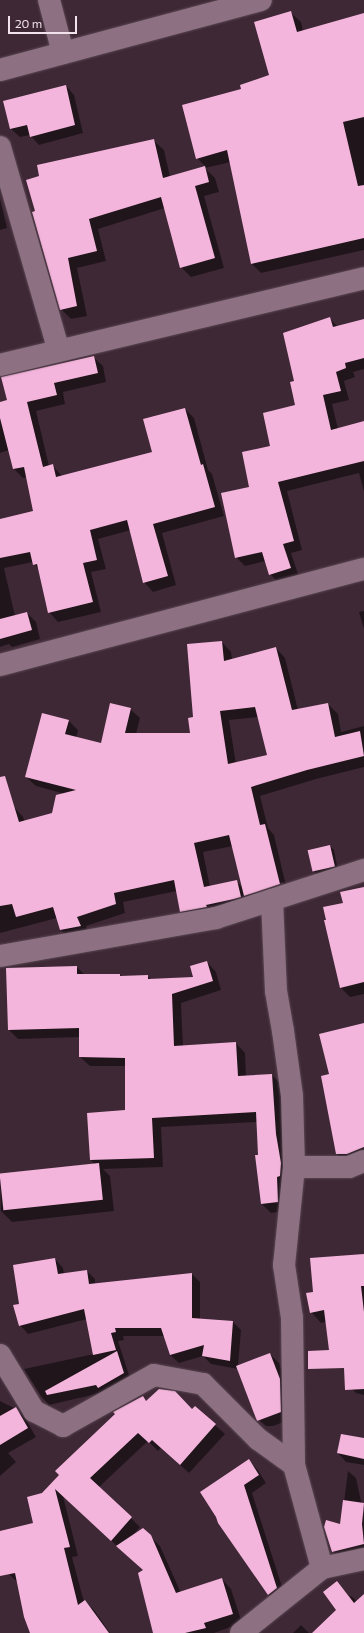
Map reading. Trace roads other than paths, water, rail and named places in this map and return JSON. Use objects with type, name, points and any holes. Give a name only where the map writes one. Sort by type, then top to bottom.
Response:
[{"type":"street","points":[[49,0],[63,53]]},
{"type":"street","points":[[0,70],[261,0]]},
{"type":"street","points":[[0,147],[59,351]]},
{"type":"street","points":[[0,366],[364,278]]},
{"type":"street","points":[[0,665],[364,569]]},
{"type":"street","points":[[0,956],[216,918],[364,870]]},
{"type":"street","points":[[272,900],[276,992],[284,1031],[292,1096],[294,1167],[284,1265],[292,1318],[294,1465],[322,1568]]},
{"type":"street","points":[[294,1167],[349,1167],[364,1161]]},
{"type":"street","points":[[0,1355],[34,1411],[62,1426],[154,1375],[203,1384],[258,1439],[294,1465]]},
{"type":"street","points":[[241,1633],[322,1568],[364,1559]]}]
